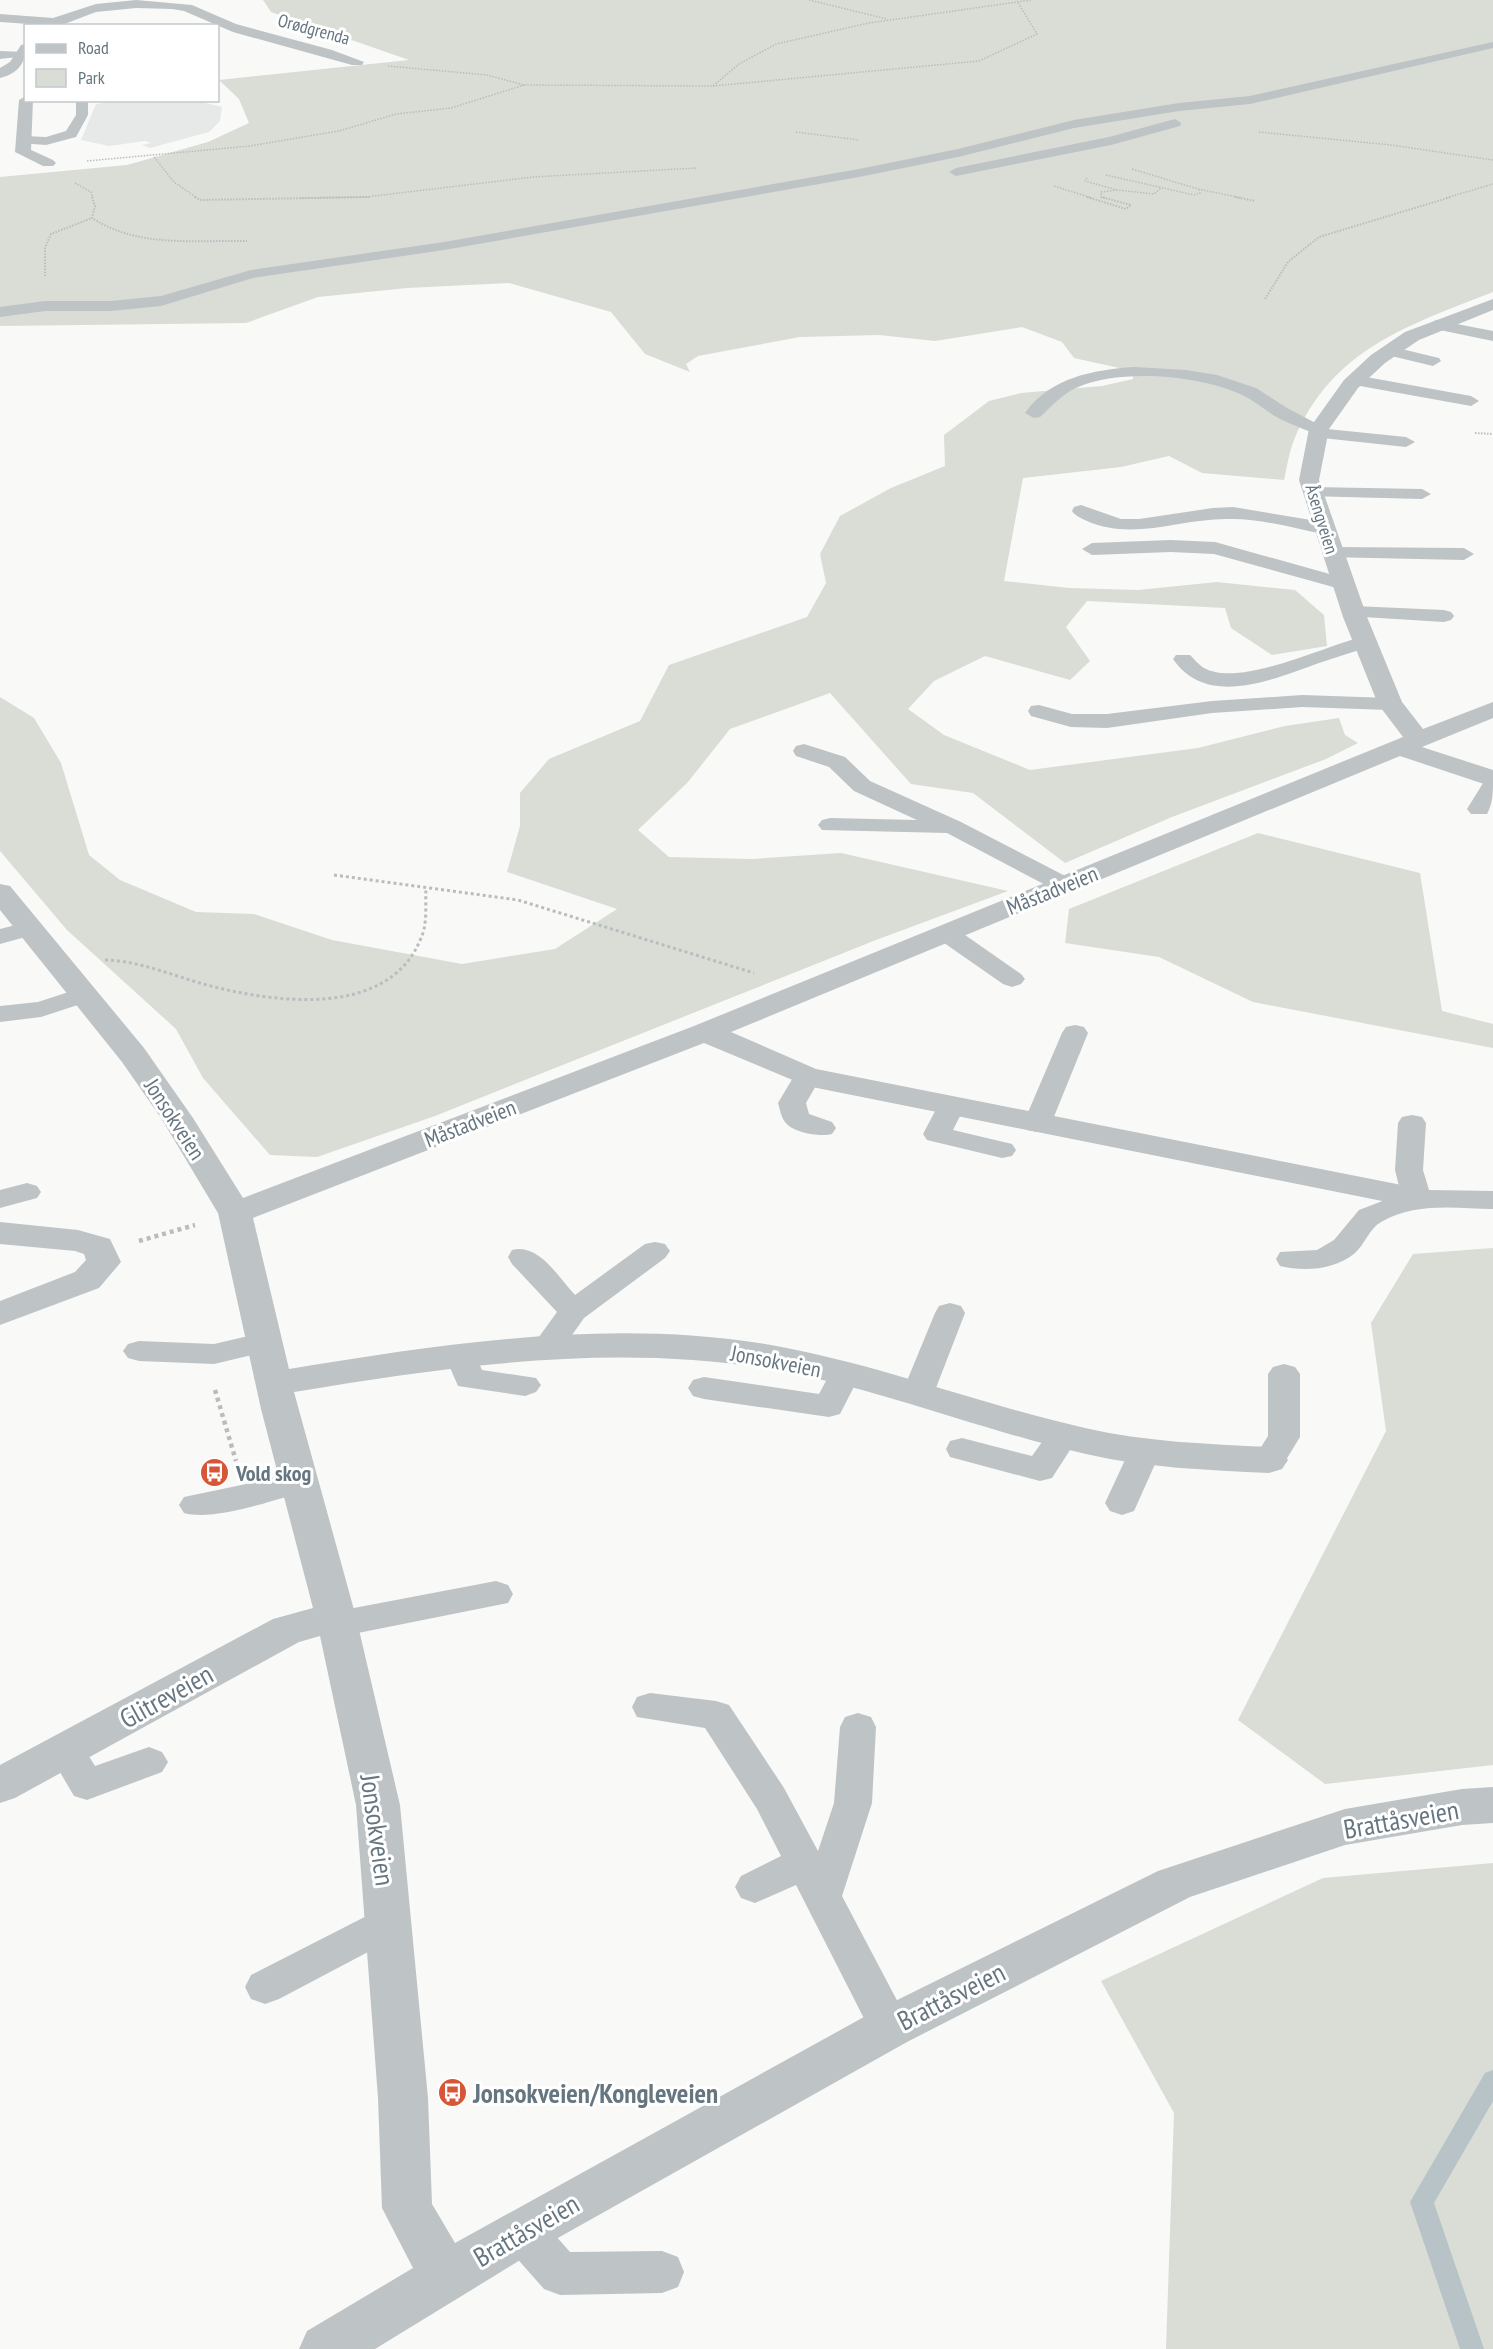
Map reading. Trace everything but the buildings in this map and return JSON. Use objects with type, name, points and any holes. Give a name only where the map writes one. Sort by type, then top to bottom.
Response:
[{"type":"street","name":"Orødgrenda","points":[[0,18],[51,24],[72,13],[104,7],[141,3],[176,6],[189,9],[215,22],[357,62]]},
{"type":"street","points":[[0,75],[15,65],[23,51]]},
{"type":"street","points":[[0,75],[23,84]]},
{"type":"street","points":[[26,102],[23,152],[48,163]]},
{"type":"street","name":"Åsengveien","points":[[1409,743],[1389,704],[1365,642],[1323,528],[1309,480],[1319,431],[1355,380],[1389,351],[1436,325],[1493,304]]},
{"type":"street","name":"Måstadveien","points":[[235,1213],[705,1032],[1493,709]]},
{"type":"street","points":[[1409,743],[1493,779]]},
{"type":"street","name":"Jonsokveien","points":[[0,892],[15,933],[56,960],[133,1055],[177,1118],[235,1213],[275,1383],[337,1621],[378,1805],[390,1921],[403,2098],[407,2208],[446,2277]]},
{"type":"street","points":[[705,1032],[807,1077],[1417,1198]]},
{"type":"street","points":[[0,1233],[78,1241],[98,1247],[104,1262],[87,1280],[59,1293],[0,1314]]},
{"type":"street","name":"Jonsokveien","points":[[275,1383],[461,1356],[547,1348],[620,1345],[689,1347],[770,1357],[918,1393],[1063,1436],[1144,1453],[1269,1460]]},
{"type":"street","name":"Glitreveien","points":[[0,1786],[287,1630],[337,1621]]},
{"type":"street","name":"Brattåsveien","points":[[326,2349],[522,2231],[890,2027],[1174,1884],[1345,1827],[1462,1807],[1493,1805]]},
{"type":"lane","points":[[937,176],[1111,141],[1250,100],[1493,45]]},
{"type":"lane","points":[[0,55],[23,51]]},
{"type":"lane","points":[[0,312],[45,306],[111,306],[161,301],[191,294],[250,274],[453,245],[773,188],[958,153],[1074,124],[1179,107],[1250,100]]},
{"type":"lane","points":[[24,140],[46,141],[72,134],[82,115],[82,102]]},
{"type":"lane","points":[[773,188],[798,191],[860,187]]},
{"type":"lane","points":[[1436,325],[1493,336]]},
{"type":"lane","points":[[1389,351],[1433,361]]},
{"type":"lane","points":[[1034,413],[1066,385],[1078,380],[1112,374],[1164,372],[1212,378],[1250,391],[1283,414],[1319,431],[1406,442]]},
{"type":"lane","points":[[1355,380],[1471,401]]},
{"type":"lane","points":[[1312,492],[1422,494]]},
{"type":"lane","points":[[1081,511],[1098,521],[1132,525],[1158,525],[1203,515],[1232,513],[1323,528]]},
{"type":"lane","points":[[1092,549],[1215,548],[1344,584]]},
{"type":"lane","points":[[1333,554],[1464,554]]},
{"type":"lane","points":[[1354,612],[1444,616]]},
{"type":"lane","points":[[1183,658],[1196,672],[1227,681],[1264,677],[1313,658],[1365,642]]},
{"type":"lane","points":[[1039,711],[1071,720],[1107,721],[1212,707],[1302,701],[1389,704]]},
{"type":"lane","points":[[804,751],[837,762],[862,786],[953,827],[1064,885]]},
{"type":"lane","points":[[1479,809],[1493,785]]},
{"type":"lane","points":[[830,825],[953,827]]},
{"type":"lane","points":[[946,933],[1012,979]]},
{"type":"lane","points":[[0,1014],[41,1009],[84,995]]},
{"type":"lane","points":[[1037,1124],[1075,1033]]},
{"type":"lane","points":[[807,1077],[792,1103],[797,1119],[822,1128]]},
{"type":"lane","points":[[951,1106],[937,1134],[1002,1150]]},
{"type":"lane","points":[[1412,1123],[1408,1170],[1417,1198]]},
{"type":"lane","points":[[1291,1259],[1322,1259],[1344,1247],[1369,1216],[1417,1198],[1493,1200]]},
{"type":"lane","points":[[547,1348],[573,1311],[655,1251]]},
{"type":"lane","points":[[523,1257],[573,1311]]},
{"type":"lane","points":[[918,1393],[950,1313]]},
{"type":"lane","points":[[139,1351],[214,1353],[266,1342]]},
{"type":"lane","points":[[461,1356],[469,1379],[525,1385]]},
{"type":"lane","points":[[1269,1460],[1284,1437],[1284,1374]]},
{"type":"lane","points":[[704,1388],[829,1406],[844,1375]]},
{"type":"lane","points":[[962,1449],[1040,1470],[1063,1436]]},
{"type":"lane","points":[[1122,1503],[1144,1453]]},
{"type":"lane","points":[[196,1505],[251,1496],[300,1481]]},
{"type":"lane","points":[[337,1621],[496,1594]]},
{"type":"lane","points":[[650,1707],[716,1715],[771,1799],[890,2027]]},
{"type":"lane","points":[[822,1896],[853,1803],[858,1728]]},
{"type":"lane","points":[[66,1750],[87,1785],[149,1762]]},
{"type":"lane","points":[[755,1887],[805,1863]]},
{"type":"lane","points":[[266,1987],[390,1921]]},
{"type":"lane","points":[[522,2231],[560,2274],[662,2272]]},
{"type":"path","points":[[809,0],[890,20]]},
{"type":"path","points":[[712,86],[739,64],[776,44],[890,20],[1031,0]]},
{"type":"path","points":[[357,62],[487,75],[524,85],[712,86],[980,61],[1037,34],[1017,1]]},
{"type":"path","points":[[48,163],[154,157],[250,146],[339,131],[396,114],[451,108],[524,85]]},
{"type":"path","points":[[1256,131],[1391,145],[1493,160]]},
{"type":"path","points":[[154,157],[174,183],[200,200],[366,197],[533,177],[698,168]]},
{"type":"path","points":[[48,163],[91,192],[95,206],[92,218]]},
{"type":"path","points":[[1122,168],[1198,189],[1255,201]]},
{"type":"path","points":[[1161,189],[1154,194],[1118,190],[1085,179],[1096,176],[1115,176],[1161,189],[1194,195],[1200,193],[1198,189]]},
{"type":"path","points":[[1046,183],[1117,207],[1125,209],[1131,205],[1101,197],[1102,186]]},
{"type":"path","points":[[1265,299],[1288,262],[1319,237],[1493,184]]},
{"type":"path","points":[[1101,192],[1118,190]]},
{"type":"path","points":[[92,218],[105,229],[152,239],[248,241]]},
{"type":"path","points":[[45,306],[43,243],[49,235],[92,218]]},
{"type":"path","points":[[334,875],[518,900],[748,970],[794,996]]},
{"type":"path","points":[[56,960],[123,959],[207,985],[268,997],[327,999],[357,993],[387,981],[403,967],[423,936],[426,888]]},
{"type":"path","points":[[193,1214],[201,1232]]},
{"type":"path","points":[[100,1252],[198,1224]]},
{"type":"path","points":[[214,1353],[214,1390],[244,1488],[251,1496]]},
{"type":"shaded area","points":[[202,102],[222,107],[220,121],[209,132],[150,148],[142,145],[151,143],[145,141],[109,146],[81,140],[96,104]]},
{"type":"green space","points":[[263,0],[1493,0],[1493,292],[1404,329],[1352,361],[1329,383],[1310,409],[1292,445],[1284,480],[1202,473],[1169,456],[1121,467],[1023,478],[1004,581],[1069,588],[1138,590],[1217,582],[1295,590],[1324,615],[1327,646],[1272,655],[1231,628],[1225,608],[1087,601],[1066,627],[1090,661],[1070,680],[985,656],[934,681],[908,709],[944,735],[1030,770],[1198,748],[1285,726],[1339,718],[1345,735],[1358,743],[1326,759],[1172,817],[1065,863],[973,793],[911,784],[830,693],[730,729],[688,782],[638,830],[669,857],[752,859],[841,853],[1008,891],[876,940],[435,1116],[317,1157],[270,1155],[203,1078],[176,1029],[67,930],[0,851],[0,697],[34,718],[61,763],[89,855],[120,880],[196,912],[254,914],[332,940],[462,964],[555,949],[617,909],[507,872],[520,826],[520,793],[549,759],[640,721],[669,665],[807,617],[826,583],[820,554],[840,516],[891,488],[945,466],[944,435],[989,401],[1021,393],[1102,386],[1133,379],[1133,371],[1074,358],[1062,342],[1022,327],[935,341],[879,335],[800,337],[698,356],[686,364],[690,372],[645,354],[611,312],[509,283],[407,288],[318,297],[246,323],[0,326],[0,177],[127,165],[208,142],[249,123],[239,99],[219,80],[409,60],[271,12]]},
{"type":"green space","points":[[1258,833],[1420,873],[1442,1011],[1493,1024],[1493,1048],[1253,1002],[1159,957],[1065,943],[1069,909]]},
{"type":"green space","points":[[1493,1248],[1493,1765],[1325,1784],[1238,1720],[1386,1431],[1371,1323],[1413,1254]]},
{"type":"green space","points":[[1493,1863],[1493,2349],[1166,2349],[1174,2113],[1101,1981],[1323,1878]]},
{"type":"waterway","points":[[1472,2349],[1422,2202],[1493,2080]]},
{"type":"place","name":"Vold skog","points":[[215,1473]]},
{"type":"place","name":"Jonsokveien/Kongleveien","points":[[452,2093]]}]
